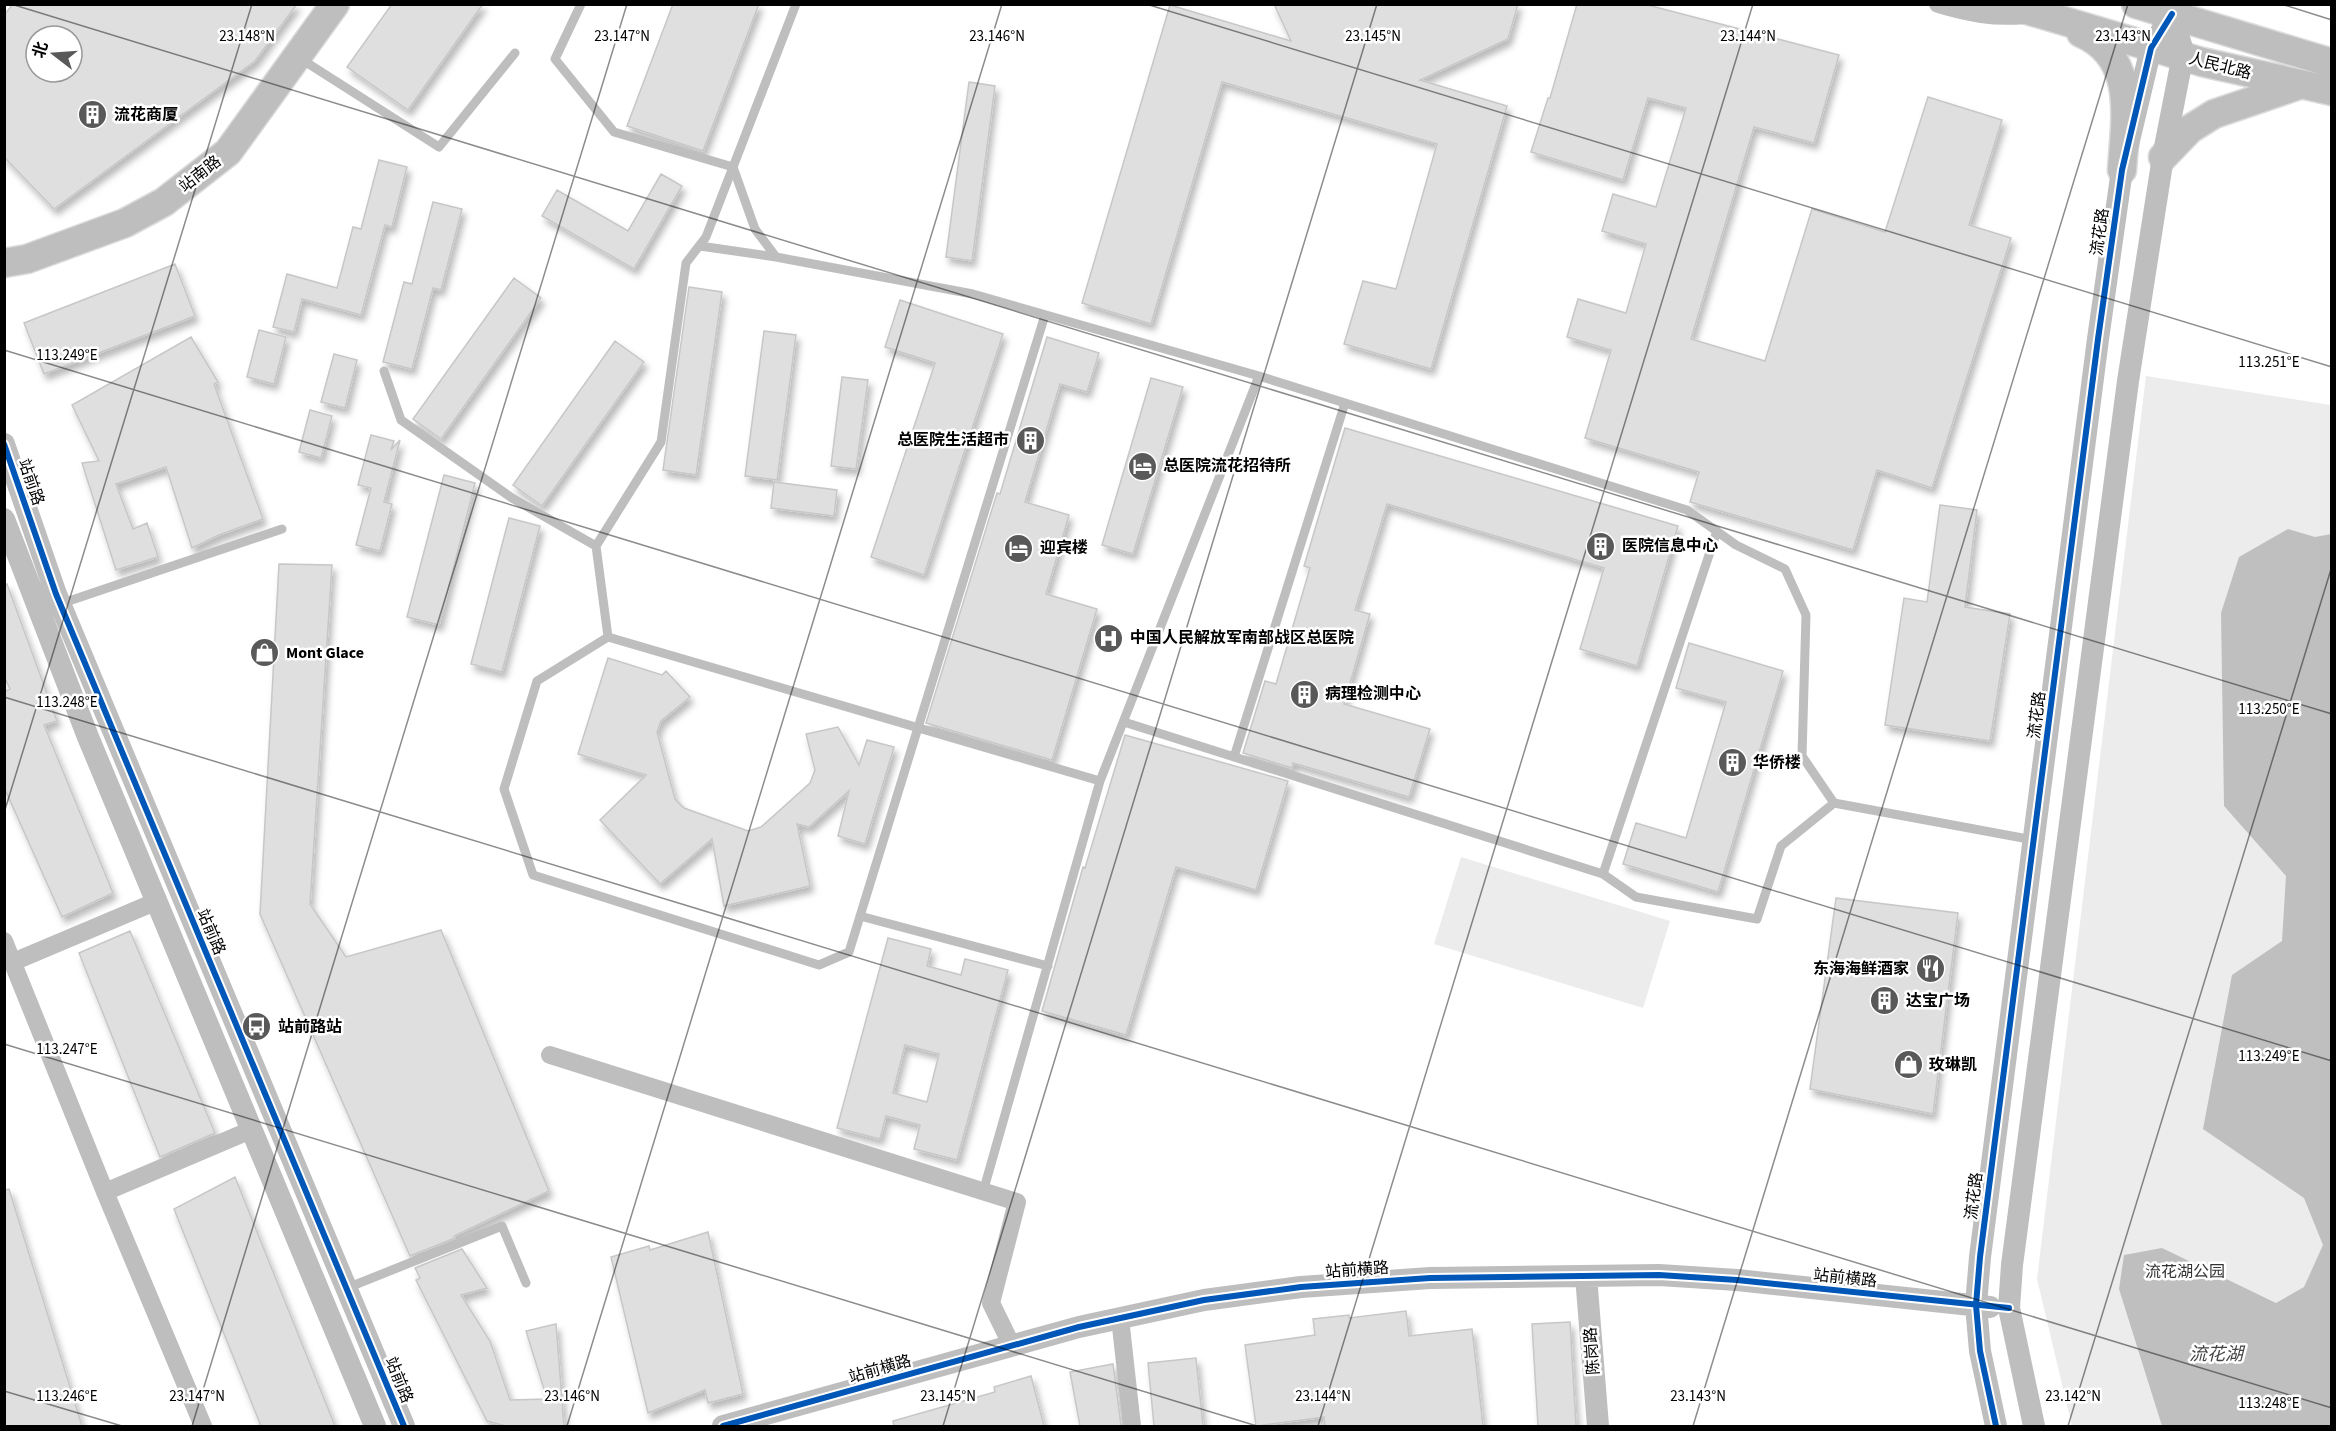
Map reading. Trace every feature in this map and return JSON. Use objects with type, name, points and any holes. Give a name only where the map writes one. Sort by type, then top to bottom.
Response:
[{"type":"main road","name":"站南路","points":[[4,264],[27,259],[125,223],[164,202],[228,152],[335,4]]},
{"type":"main road","name":"人民北路","points":[[2007,4],[2151,48],[2248,74],[2331,91]]},
{"type":"main road","points":[[2136,4],[2323,57]]},
{"type":"main road","points":[[2035,14],[2091,37],[2103,46],[2115,60],[2123,80],[2125,105],[2122,170]]},
{"type":"main road","points":[[2248,74],[2257,39]]},
{"type":"main road","points":[[2163,156],[2190,129],[2214,114],[2300,85],[2331,106]]},
{"type":"street","points":[[1938,4],[1969,13],[2001,18],[2035,14]]},
{"type":"street","points":[[2034,1426],[2009,1308],[2020,1203],[2046,1022],[2128,381],[2181,56],[2182,48],[2172,14]]},
{"type":"street","name":"流花路","points":[[1996,1426],[1980,1351],[1976,1305],[1982,1247],[2098,339],[2122,170],[2151,48],[2172,14]]},
{"type":"street","name":"站前路","points":[[4,444],[60,604],[404,1426]]},
{"type":"street","points":[[4,519],[52,648],[375,1426]]},
{"type":"street","points":[[13,962],[156,902]]},
{"type":"street","points":[[4,941],[105,1192],[203,1426]]},
{"type":"street","points":[[550,1055],[1017,1202],[991,1303],[1012,1346]]},
{"type":"street","points":[[105,1192],[251,1130]]},
{"type":"street","name":"站前横路","points":[[723,1426],[1120,1318],[1204,1300],[1311,1286],[1430,1278],[1659,1275],[1737,1280],[2009,1308]]},
{"type":"street","name":"陈岗路","points":[[1586,1276],[1598,1426]]},
{"type":"street","points":[[1120,1318],[1132,1426]]},
{"type":"lane","points":[[581,4],[555,58],[614,132],[733,167]]},
{"type":"lane","points":[[608,637],[597,546],[661,442],[686,263],[706,237],[796,4]]},
{"type":"lane","points":[[298,57],[439,147],[515,53]]},
{"type":"lane","points":[[733,167],[755,229],[776,256]]},
{"type":"lane","points":[[700,246],[776,256],[973,294],[1258,376],[1687,510],[1736,545],[1785,569],[1806,615],[1802,756],[1834,803],[2035,840]]},
{"type":"lane","points":[[1046,315],[918,727],[849,952],[819,965],[533,875],[504,789],[537,681],[608,637],[918,727],[1100,781]]},
{"type":"lane","points":[[384,371],[401,420],[512,498],[597,546]]},
{"type":"lane","points":[[983,1192],[1100,781],[1258,376]]},
{"type":"lane","points":[[1234,757],[1345,403]]},
{"type":"lane","points":[[60,604],[282,529]]},
{"type":"lane","points":[[1604,874],[1717,531]]},
{"type":"lane","points":[[1124,722],[1604,874],[1636,897],[1757,919],[1781,846],[1834,803]]},
{"type":"lane","points":[[860,916],[1048,966]]},
{"type":"lane","points":[[347,1288],[502,1226],[526,1283]]},
{"type":"green space","name":"流花湖公园","points":[[2146,376],[2331,405],[2331,1426],[2072,1426],[2037,1279]]},
{"type":"green space","points":[[1461,857],[1670,921],[1643,1008],[1434,944]]},
{"type":"water","name":"流花湖","points":[[2288,529],[2315,537],[2331,534],[2331,1426],[2162,1426],[2119,1289],[2124,1255],[2162,1248],[2276,1303],[2304,1287],[2323,1245],[2304,1198],[2203,1129],[2232,975],[2282,941],[2286,876],[2224,806],[2221,613],[2239,557]]},
{"type":"building","name":"流花商厦","points":[[13,4],[297,4],[255,61],[54,209],[4,157],[4,15]]},
{"type":"building","points":[[392,4],[483,4],[408,110],[347,67]]},
{"type":"building","points":[[673,4],[759,4],[703,151],[627,126]]},
{"type":"building","points":[[1274,4],[1518,4],[1508,39],[1420,80],[1507,106],[1431,369],[1344,344],[1363,281],[1396,289],[1437,144],[1222,82],[1151,324],[1082,303],[1170,5],[1291,41]]},
{"type":"building","points":[[1577,4],[1644,4],[1839,55],[1814,143],[1754,127],[1691,339],[1765,361],[1812,209],[1885,232],[1928,97],[2002,120],[1969,225],[2011,238],[1932,488],[1877,470],[1853,550],[1690,502],[1699,472],[1585,438],[1611,350],[1567,337],[1578,299],[1626,313],[1646,244],[1602,231],[1613,194],[1656,207],[1686,108],[1648,98],[1623,180],[1531,152],[1548,98],[1550,98]]},
{"type":"building","points":[[969,82],[995,86],[972,261],[946,257]]},
{"type":"building","points":[[379,160],[407,167],[392,227],[385,225],[361,315],[302,299],[294,332],[273,327],[287,274],[337,288],[353,227],[361,229]]},
{"type":"building","points":[[661,174],[682,186],[634,269],[542,216],[557,190],[628,231]]},
{"type":"building","points":[[433,202],[462,209],[441,290],[433,288],[412,369],[383,362],[404,282],[412,284]]},
{"type":"building","points":[[175,264],[195,316],[44,374],[24,323]]},
{"type":"building","points":[[514,278],[541,298],[441,439],[413,419]]},
{"type":"building","points":[[689,287],[722,292],[696,475],[663,470]]},
{"type":"building","points":[[900,300],[1003,334],[924,575],[871,557],[935,363],[885,347]]},
{"type":"building","points":[[259,330],[286,337],[274,384],[247,377]]},
{"type":"building","points":[[764,331],[796,335],[777,480],[745,476]]},
{"type":"building","points":[[191,337],[218,382],[214,384],[263,519],[219,535],[192,548],[166,467],[116,484],[133,529],[147,523],[158,557],[116,570],[82,463],[99,461],[72,405]]},
{"type":"building","points":[[1047,337],[1099,353],[1087,392],[1060,384],[1025,502],[1069,515],[1046,594],[1097,609],[1052,760],[926,723],[997,493],[1000,494]]},
{"type":"building","points":[[615,341],[644,362],[542,506],[513,485]]},
{"type":"building","points":[[334,354],[357,360],[345,408],[321,402]]},
{"type":"building","points":[[842,377],[868,380],[856,469],[831,466]]},
{"type":"building","name":"总医院流花招待所","points":[[1151,378],[1183,387],[1133,554],[1102,545]]},
{"type":"building","points":[[310,410],[332,416],[321,458],[299,452]]},
{"type":"building","name":"医院信息中心","points":[[1345,428],[1678,526],[1637,666],[1580,649],[1604,568],[1387,504],[1355,610],[1370,614],[1344,704],[1430,729],[1409,797],[1293,763],[1292,768],[1243,753],[1265,681],[1276,684],[1310,568],[1304,566]]},
{"type":"building","points":[[371,435],[394,441],[391,450],[400,440],[384,502],[392,504],[380,551],[356,545],[371,488],[358,485]]},
{"type":"building","points":[[444,475],[475,483],[439,625],[407,617]]},
{"type":"building","points":[[774,482],[837,490],[834,516],[771,508]]},
{"type":"building","points":[[1940,505],[1977,510],[1965,607],[2010,614],[1990,741],[1885,725],[1904,598],[1927,602]]},
{"type":"building","points":[[509,518],[540,526],[502,672],[471,664]]},
{"type":"building","points":[[279,564],[332,565],[310,904],[346,957],[441,930],[549,1191],[454,1236],[455,1238],[410,1256],[260,914]]},
{"type":"building","points":[[4,584],[7,584],[57,721],[44,725],[113,893],[62,917],[4,787],[4,692],[10,689],[4,676]]},
{"type":"building","name":"华侨楼","points":[[1689,643],[1783,671],[1718,892],[1623,864],[1636,823],[1686,838],[1726,702],[1676,688]]},
{"type":"building","points":[[608,658],[662,675],[666,671],[690,697],[661,721],[657,732],[675,799],[684,808],[748,831],[761,827],[810,783],[815,770],[806,734],[838,727],[859,765],[867,740],[894,747],[865,844],[838,836],[849,791],[809,827],[797,824],[810,886],[724,906],[712,839],[660,884],[600,820],[646,775],[578,754]]},
{"type":"building","points":[[1125,735],[1288,781],[1256,890],[1176,867],[1126,1035],[1042,1011],[1083,867],[1085,868]]},
{"type":"building","name":"达宝广场","points":[[1836,898],[1958,913],[1933,1114],[1810,1089]]},
{"type":"building","points":[[130,931],[215,1133],[160,1157],[79,953]]},
{"type":"building","points":[[888,938],[931,949],[927,966],[961,975],[965,959],[1008,970],[957,1160],[914,1149],[920,1125],[886,1116],[880,1139],[837,1128]],"holes":[[[905,1045],[939,1054],[927,1102],[893,1093]]]},
{"type":"building","points":[[235,1177],[335,1426],[261,1426],[174,1209]]},
{"type":"building","points":[[9,1189],[82,1426],[4,1426],[4,1190]]},
{"type":"building","points":[[708,1232],[743,1394],[708,1403],[705,1390],[648,1413],[611,1257],[649,1246],[650,1250]]},
{"type":"building","points":[[462,1249],[487,1288],[461,1295],[490,1341],[510,1400],[547,1399],[526,1331],[556,1324],[564,1426],[506,1426],[487,1421],[416,1280],[420,1278],[415,1268]]},
{"type":"building","points":[[1406,1311],[1409,1336],[1472,1329],[1483,1426],[1325,1426],[1324,1417],[1256,1426],[1245,1345],[1315,1335],[1313,1319],[1349,1315],[1349,1318]]},
{"type":"building","points":[[1570,1322],[1576,1426],[1538,1426],[1532,1324]]},
{"type":"building","points":[[1196,1358],[1203,1426],[1154,1426],[1148,1363]]},
{"type":"building","points":[[1113,1364],[1121,1426],[1080,1426],[1070,1372]]},
{"type":"building","points":[[1031,1376],[1044,1426],[894,1426],[893,1421],[995,1392],[994,1387]]},
{"type":"cycle path","points":[[1996,1426],[1980,1351],[1976,1305],[1980,1257],[2098,339],[2122,170],[2151,48],[2172,14]]},
{"type":"cycle path","points":[[4,444],[56,594],[404,1426]]},
{"type":"cycle path","points":[[723,1426],[1079,1327],[1204,1300],[1301,1287],[1430,1278],[1659,1275],[1737,1280],[2009,1308]]},
{"type":"place","name":"流花商厦","points":[[93,115]]},
{"type":"place","name":"总医院生活超市","points":[[1030,440]]},
{"type":"place","name":"总医院流花招待所","points":[[1142,466]]},
{"type":"place","name":"医院信息中心","points":[[1601,546]]},
{"type":"place","name":"迎宾楼","points":[[1019,548]]},
{"type":"place","name":"中国人民解放军南部战区总医院","points":[[1109,638]]},
{"type":"place","name":"Mont Glace","points":[[265,653]]},
{"type":"place","name":"病理检测中心","points":[[1304,694]]},
{"type":"place","name":"华侨楼","points":[[1732,763]]},
{"type":"place","name":"东海海鲜酒家","points":[[1930,969]]},
{"type":"place","name":"达宝广场","points":[[1885,1001]]},
{"type":"place","name":"站前路站","points":[[257,1027]]},
{"type":"place","name":"玫琳凯","points":[[1908,1065]]}]
